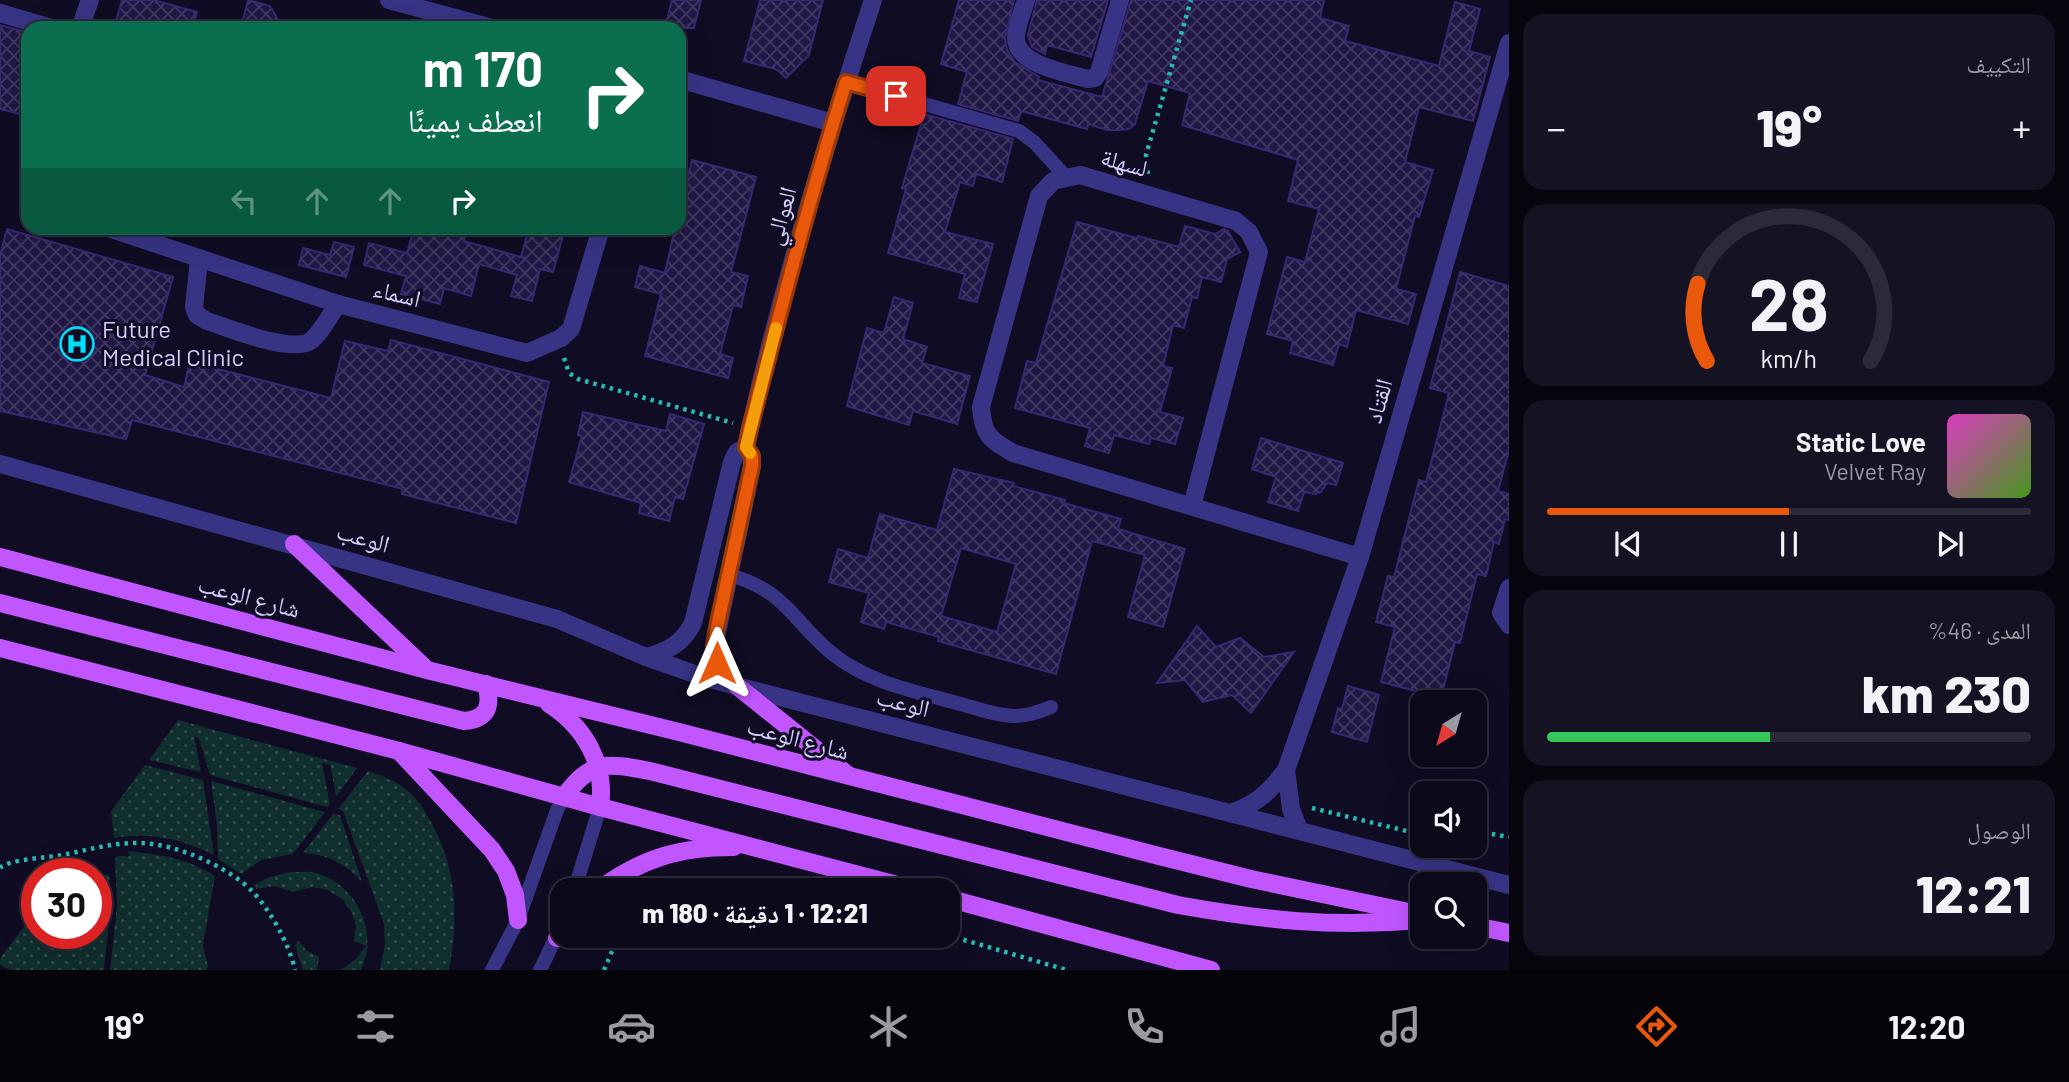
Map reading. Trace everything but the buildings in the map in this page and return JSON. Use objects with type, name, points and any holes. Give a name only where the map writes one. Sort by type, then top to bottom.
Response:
[{"type":"main road","points":[[293,544],[427,670]]},
{"type":"main road","name":"شارع الوعب","points":[[0,557],[853,779],[1251,879],[1410,914]]},
{"type":"main road","points":[[0,603],[464,721],[475,720],[488,708],[490,697],[486,684]]},
{"type":"main road","points":[[0,648],[399,751],[872,878]]},
{"type":"main road","points":[[737,686],[853,779]]},
{"type":"main road","points":[[540,699],[570,720],[582,733],[602,779],[600,807]]},
{"type":"main road","points":[[399,751],[492,850],[506,871],[515,895],[519,920]]},
{"type":"main road","points":[[564,797],[574,783],[598,766],[617,766],[650,771],[1178,905],[1306,923],[1370,925],[1410,919]]},
{"type":"main road","points":[[614,878],[648,860],[675,852],[702,847],[759,847]]},
{"type":"main road","points":[[960,902],[1211,970]]},
{"type":"main road","points":[[1487,928],[1509,933]]},
{"type":"street","points":[[82,21],[90,0]]},
{"type":"street","points":[[390,0],[466,21]]},
{"type":"street","name":"العوالي","points":[[737,686],[725,676],[717,663],[714,647],[752,466],[752,456],[746,447],[785,291],[833,123],[873,0]]},
{"type":"street","points":[[1027,0],[1016,38],[1020,51],[1027,60],[1088,79],[1095,78],[1100,72],[1120,0]]},
{"type":"street","points":[[0,13],[27,21]]},
{"type":"street","name":"القتاد","points":[[1233,812],[1258,801],[1269,792],[1286,770],[1360,557],[1509,43]]},
{"type":"street","points":[[686,81],[833,123]]},
{"type":"street","name":"لسهلة","points":[[1192,506],[1258,252],[1250,232],[1236,221],[1080,176],[1053,181],[1040,196],[981,407],[982,426],[992,441],[1013,453],[1360,557]]},
{"type":"street","name":"اسماء","points":[[128,235],[338,304],[527,353],[561,338]]},
{"type":"street","points":[[561,338],[571,329],[577,314],[599,235]]},
{"type":"street","points":[[199,260],[194,307],[197,315],[207,321],[284,345],[304,344],[311,340],[338,304]]},
{"type":"street","name":"العوالي","points":[[646,657],[675,647],[685,637],[692,623],[732,462],[737,452],[746,447]]},
{"type":"street","points":[[0,464],[293,544]]},
{"type":"street","name":"الوعب","points":[[293,544],[557,618],[646,657],[696,675],[1509,885]]},
{"type":"street","points":[[1509,588],[1501,613],[1509,625]]},
{"type":"street","name":"القتاد","points":[[1286,770],[1291,809],[1298,830]]},
{"type":"lane","points":[[846,82],[1019,131],[1034,142],[1068,178]]},
{"type":"lane","points":[[729,575],[767,590],[831,653],[848,666],[876,680],[1003,715],[1031,715],[1051,707]]},
{"type":"lane","points":[[492,970],[519,920],[557,810],[564,797]]},
{"type":"lane","points":[[577,878],[600,807]]},
{"type":"lane","points":[[540,970],[551,948]]},
{"type":"path","points":[[1151,196],[1146,155],[1191,0]]},
{"type":"path","points":[[561,338],[565,364],[569,373],[578,379],[750,428]]},
{"type":"path","points":[[1290,797],[1314,809],[1410,832]]},
{"type":"path","points":[[1487,833],[1509,837]]},
{"type":"path","points":[[0,868],[13,861],[34,860],[109,845],[142,842],[184,851],[216,866],[252,891],[280,931],[292,954],[295,970]]},
{"type":"path","points":[[960,939],[1067,970]]},
{"type":"path","points":[[604,970],[615,948]]},
{"type":"green space","points":[[178,720],[357,768],[336,797],[330,764],[322,763],[330,805],[327,807],[210,775],[199,739],[194,736],[201,772],[149,760]]},
{"type":"green space","points":[[145,765],[203,780],[214,855],[165,838],[114,838],[111,811]]},
{"type":"green space","points":[[368,771],[393,781],[411,793],[427,815],[440,841],[447,859],[454,895],[454,932],[449,970],[380,970],[385,944],[384,924],[343,811],[338,809]]},
{"type":"green space","points":[[211,781],[325,812],[293,854],[261,860],[241,874],[218,859]]},
{"type":"green space","points":[[333,814],[340,815],[362,882],[335,861],[320,855],[303,853]]},
{"type":"green space","points":[[128,851],[173,858],[215,876],[203,945],[208,967],[206,970],[110,970],[117,905],[115,859],[118,856],[130,856]]},
{"type":"green space","points":[[289,872],[316,873],[343,887],[353,899],[361,911],[368,940],[361,970],[341,970],[357,958],[366,946],[354,941],[356,926],[352,913],[343,900],[328,890],[312,887],[293,892],[275,886],[256,889],[255,885],[267,878]]},
{"type":"green space","points":[[21,931],[21,949],[106,949],[104,970],[10,970],[0,965],[0,958]]},
{"type":"green space","points":[[299,941],[306,950],[319,957],[317,970],[303,970],[295,945]]},
{"type":"slow traffic","points":[[750,453],[746,447],[776,328]]},
{"type":"place","name":"Future Medical Clinic","points":[[77,344]]},
{"type":"route","points":[[717,663],[714,647],[716,632],[752,466],[752,456],[746,447],[750,428],[785,291],[833,123],[846,82],[896,96]]}]
